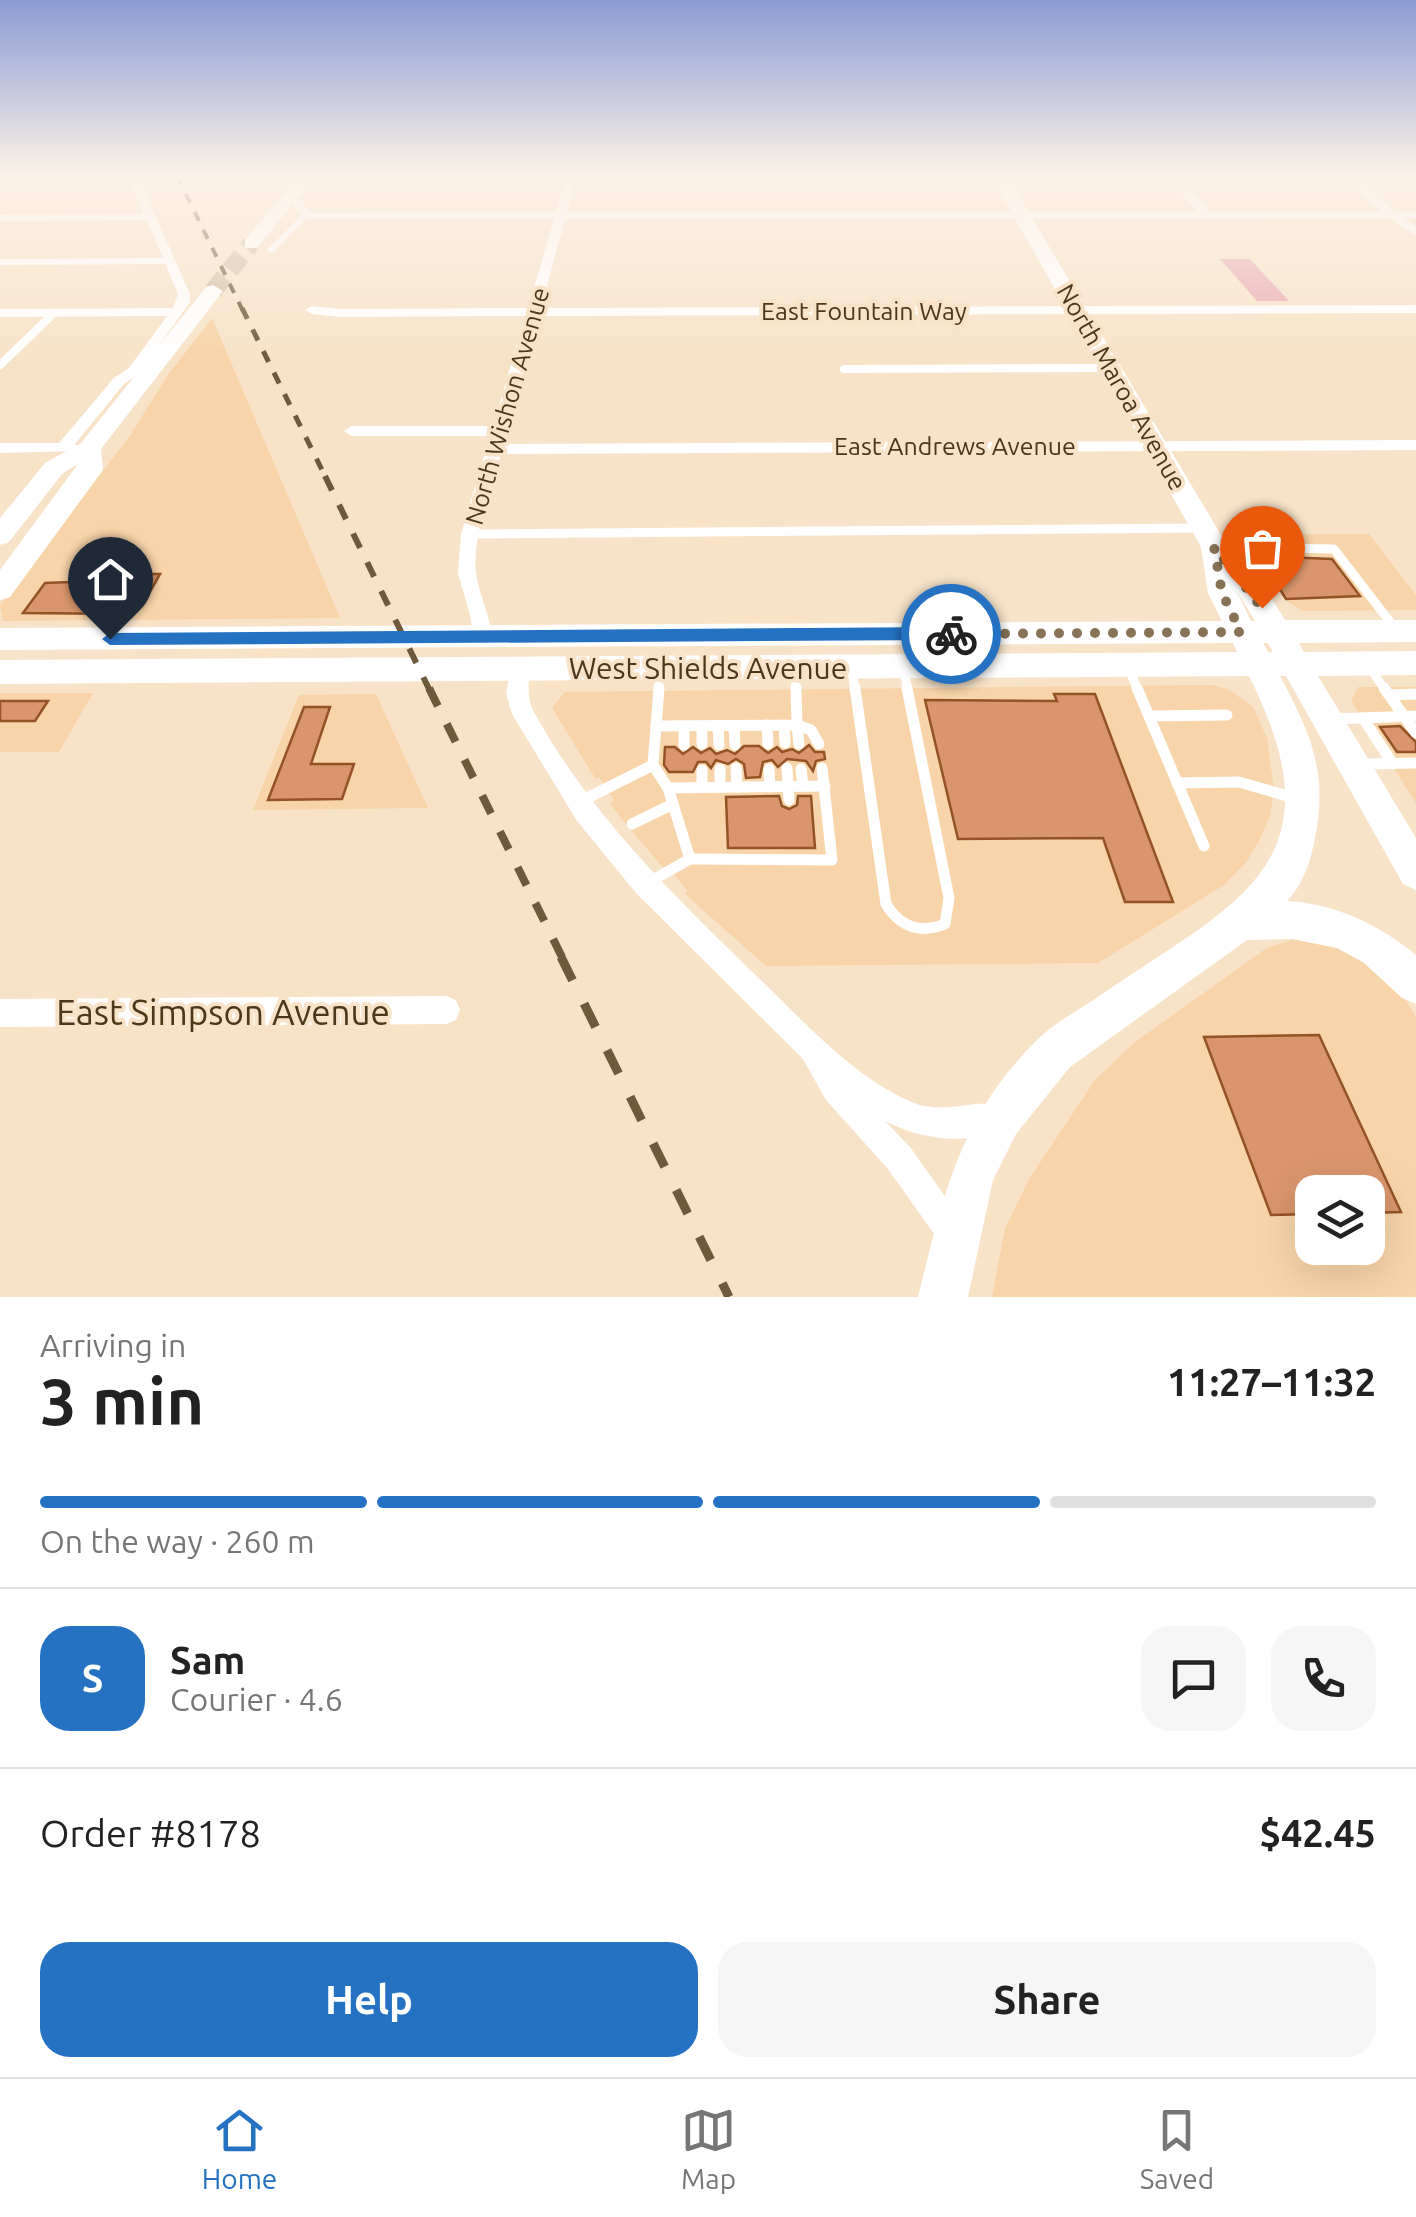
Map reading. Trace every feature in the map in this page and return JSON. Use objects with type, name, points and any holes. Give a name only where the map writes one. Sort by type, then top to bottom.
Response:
[{"type":"main road","points":[[251,244],[257,237]]},
{"type":"main road","name":"North Maroa Avenue","points":[[1034,237],[1208,538],[1254,594],[1416,872]]},
{"type":"main road","points":[[0,536],[54,468],[130,396],[212,291]]},
{"type":"main road","points":[[0,590],[90,470],[76,448]]},
{"type":"main road","name":"North Maroa Avenue","points":[[1208,538],[1222,593],[1258,664]]},
{"type":"main road","name":"West Shields Avenue","points":[[0,640],[1407,631]]},
{"type":"main road","name":"West Shields Avenue","points":[[0,672],[1416,663]]},
{"type":"main road","points":[[943,1297],[971,1176],[1000,1118],[1055,1052],[1241,921],[1280,882],[1293,858],[1305,801],[1304,780],[1292,735],[1258,664]]},
{"type":"main road","points":[[1241,921],[1286,917],[1326,923],[1364,940],[1397,963],[1416,984]]},
{"type":"street","points":[[0,448],[76,448],[119,381],[134,371],[180,312],[184,294],[158,237]]},
{"type":"street","name":"North Wishon Avenue","points":[[481,636],[480,616],[467,573],[470,534],[555,237]]},
{"type":"street","name":"East Fountain Way","points":[[312,310],[1416,309]]},
{"type":"street","points":[[0,313],[180,312]]},
{"type":"street","points":[[130,396],[134,371]]},
{"type":"street","points":[[352,430],[500,431]]},
{"type":"street","name":"East Andrews Avenue","points":[[494,449],[1416,444]]},
{"type":"street","points":[[519,669],[516,693],[523,714],[578,802],[645,884],[808,1045],[876,1100],[906,1116],[938,1125],[1000,1118]]},
{"type":"street","name":"East Simpson Avenue","points":[[0,1013],[446,1010]]},
{"type":"street","points":[[808,1045],[836,1090],[899,1158],[956,1239]]},
{"type":"lane","points":[[271,250],[284,237]]},
{"type":"lane","points":[[0,262],[169,261]]},
{"type":"lane","points":[[0,366],[54,313]]},
{"type":"lane","points":[[844,369],[1111,368]]},
{"type":"lane","points":[[470,534],[1208,538],[1334,549],[1407,631]]},
{"type":"lane","points":[[1366,663],[1410,716],[1416,733]]},
{"type":"lane","points":[[1128,665],[1204,846]]},
{"type":"lane","points":[[852,667],[886,904],[906,927],[934,930],[945,924],[949,898],[903,666]]},
{"type":"lane","points":[[795,667],[799,744]]},
{"type":"lane","points":[[660,668],[653,765],[668,788],[690,859]]},
{"type":"lane","points":[[1389,694],[1416,694]]},
{"type":"lane","points":[[1149,716],[1227,715]]},
{"type":"lane","points":[[1327,719],[1410,716]]},
{"type":"lane","points":[[1363,718],[1393,764]]},
{"type":"lane","points":[[767,725],[768,744]]},
{"type":"lane","points":[[784,725],[785,743]]},
{"type":"lane","points":[[656,726],[798,725],[811,730],[819,744]]},
{"type":"lane","points":[[684,726],[684,744]]},
{"type":"lane","points":[[702,726],[702,744]]},
{"type":"lane","points":[[718,726],[719,745]]},
{"type":"lane","points":[[734,726],[735,744]]},
{"type":"lane","points":[[1354,765],[1416,763]]},
{"type":"lane","points":[[578,802],[653,765]]},
{"type":"lane","points":[[736,768],[737,787]]},
{"type":"lane","points":[[787,768],[789,794]]},
{"type":"lane","points":[[645,884],[690,859],[832,860],[822,768]]},
{"type":"lane","points":[[720,769],[720,788]]},
{"type":"lane","points":[[769,769],[770,787]]},
{"type":"lane","points":[[801,769],[803,786]]},
{"type":"lane","points":[[702,770],[702,788]]},
{"type":"lane","points":[[684,771],[684,788]]},
{"type":"lane","points":[[1177,782],[1240,782],[1305,801]]},
{"type":"lane","points":[[668,788],[737,787],[753,794],[770,787],[789,794],[803,786],[825,786]]},
{"type":"lane","points":[[632,824],[673,804]]},
{"type":"lane","points":[[756,845],[757,860]]},
{"type":"lane","points":[[792,845],[794,860]]},
{"type":"shaded area","points":[[1220,259],[1250,259],[1289,301],[1257,301]]},
{"type":"shaded area","points":[[212,318],[340,618],[3,621],[0,605],[129,437],[168,375]]},
{"type":"shaded area","points":[[1369,534],[1416,595],[1416,610],[1304,611],[1286,601],[1244,535]]},
{"type":"shaded area","points":[[1211,685],[1228,689],[1253,707],[1267,738],[1274,790],[1270,816],[1247,861],[1224,885],[1098,963],[766,966],[685,894],[688,891],[667,866],[663,868],[613,808],[610,803],[614,800],[599,777],[595,778],[552,708],[565,692]]},
{"type":"shaded area","points":[[1358,687],[1416,687],[1416,803],[1351,701]]},
{"type":"shaded area","points":[[0,693],[93,693],[59,752],[0,752]]},
{"type":"shaded area","points":[[376,694],[428,808],[253,810],[299,695]]},
{"type":"shaded area","points":[[1291,940],[1316,941],[1359,956],[1402,994],[1416,1017],[1416,1297],[992,1297],[1005,1229],[1029,1179],[1095,1080],[1135,1042],[1267,948]]},
{"type":"building","points":[[1259,556],[1332,559],[1360,596],[1286,599]]},
{"type":"building","points":[[76,574],[160,574],[142,606],[132,606],[128,614],[23,613],[45,583],[71,582]]},
{"type":"building","points":[[1054,694],[1095,694],[1173,902],[1125,902],[1103,838],[958,839],[925,700],[1057,701]]},
{"type":"building","points":[[0,701],[48,701],[35,721],[0,721]]},
{"type":"building","points":[[304,707],[330,707],[311,764],[354,764],[342,799],[268,800]]},
{"type":"building","points":[[1400,726],[1416,742],[1416,752],[1397,752],[1380,727]]},
{"type":"building","points":[[809,745],[815,752],[824,752],[825,759],[816,761],[813,771],[806,761],[787,759],[778,767],[772,760],[763,762],[760,777],[746,778],[744,764],[736,759],[728,764],[716,760],[711,768],[706,762],[698,762],[693,772],[669,772],[664,765],[665,747],[675,747],[683,754],[693,747],[701,753],[710,748],[716,754],[727,750],[735,754],[744,746],[759,746],[768,753],[777,747],[782,752],[792,749],[799,753]]},
{"type":"building","points":[[779,796],[782,806],[789,809],[797,805],[798,796],[811,796],[815,848],[728,848],[726,797]]},
{"type":"building","points":[[1319,1035],[1384,1175],[1295,1175],[1295,1214],[1271,1215],[1204,1037]]},
{"type":"building","points":[[1385,1177],[1401,1212],[1385,1212]]},
{"type":"tunnel","points":[[213,291],[251,244]]},
{"type":"railway","points":[[207,237],[243,311]]},
{"type":"railway","points":[[242,308],[326,478]]},
{"type":"railway","points":[[325,476],[430,691]]},
{"type":"railway","points":[[429,688],[563,959]]},
{"type":"railway","points":[[561,957],[729,1297]]},
{"type":"way so far","points":[[951,634],[1241,632],[1222,593],[1214,547],[1262,608]]},
{"type":"route","points":[[110,639],[951,634]]}]
